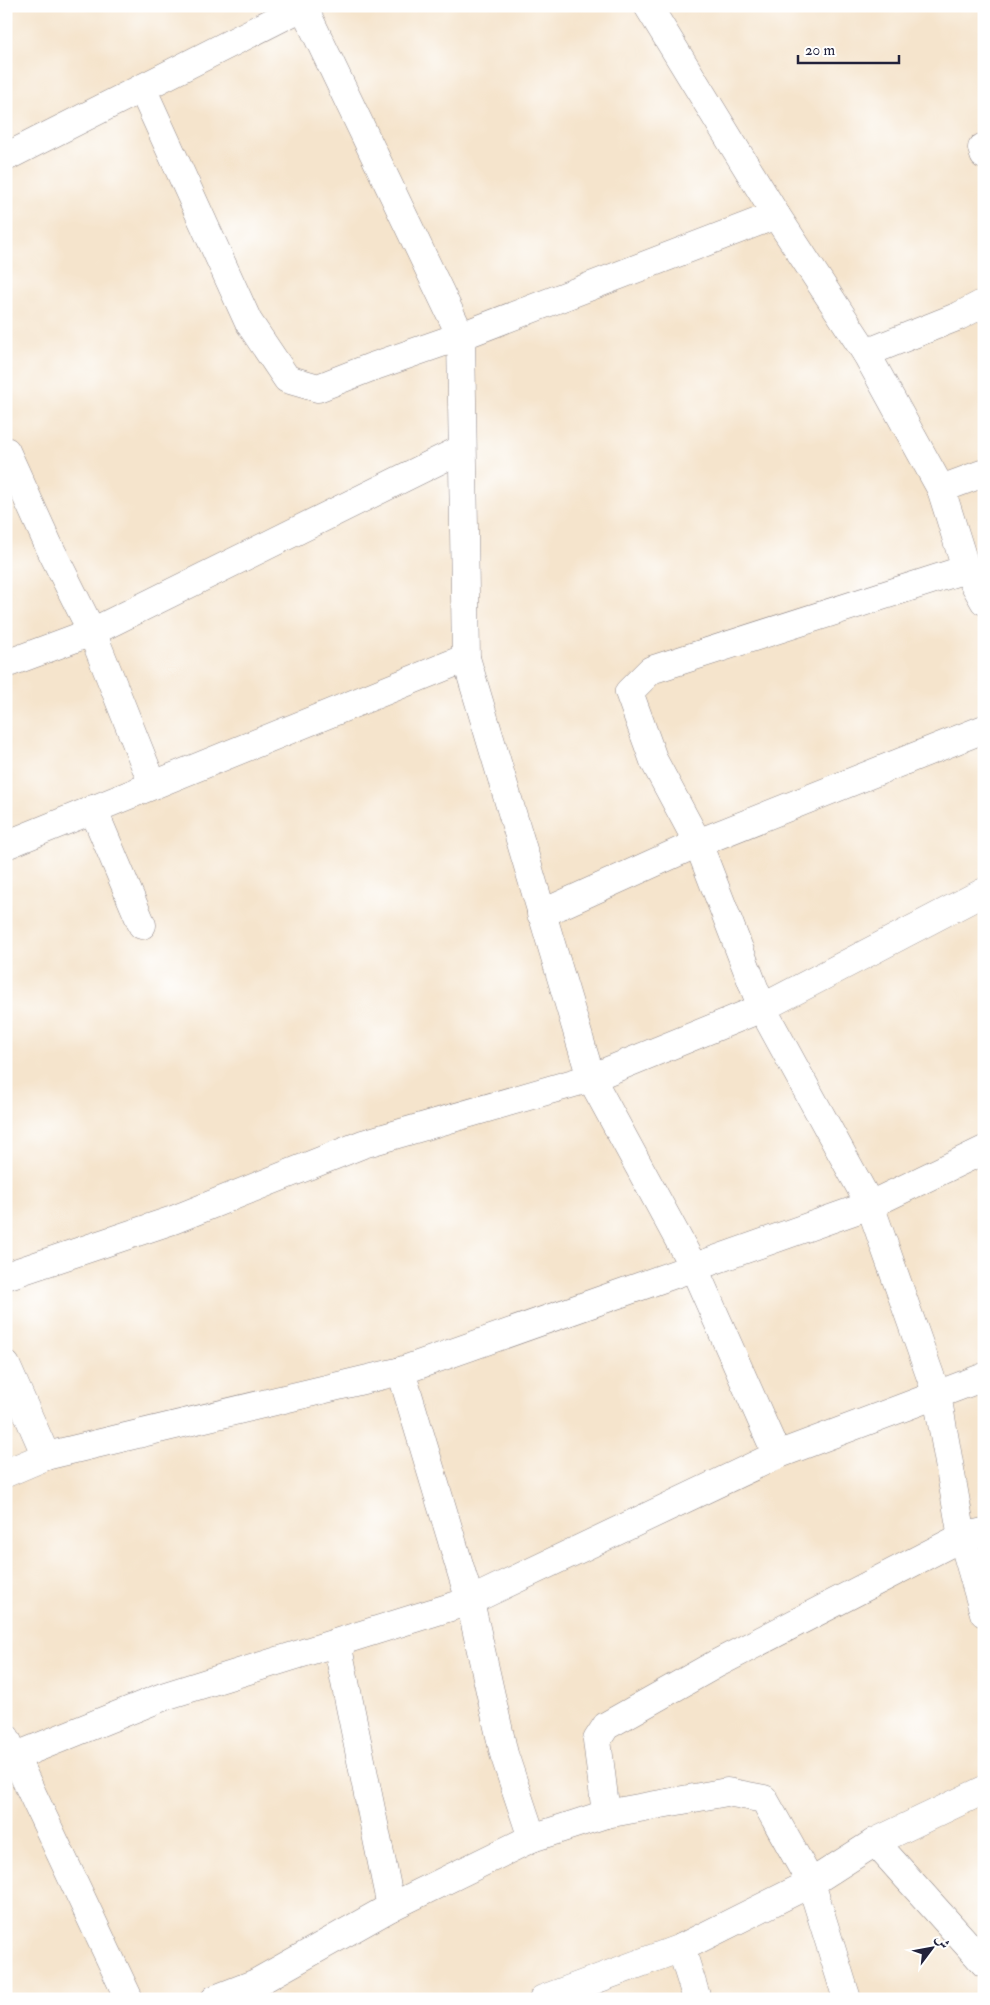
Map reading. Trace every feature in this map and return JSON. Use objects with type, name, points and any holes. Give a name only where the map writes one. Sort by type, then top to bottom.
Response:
[{"type":"street","points":[[6,157],[304,6],[461,336],[466,658],[591,1078],[694,1268],[777,1455]]},
{"type":"street","points":[[648,6],[776,215],[866,352],[941,489],[966,569],[984,601]]},
{"type":"street","points":[[142,88],[248,321],[287,379],[318,388],[461,336],[776,215]]},
{"type":"street","points":[[984,147],[982,148],[984,154]]},
{"type":"street","points":[[866,352],[959,316],[984,303]]},
{"type":"street","points":[[6,664],[92,632],[462,449]]},
{"type":"street","points":[[6,451],[49,546],[92,632],[152,785]]},
{"type":"street","points":[[941,489],[984,473]]},
{"type":"street","points":[[966,569],[651,670],[629,692],[654,761],[698,843],[762,1008],[870,1205],[937,1395],[973,1535],[984,1614]]},
{"type":"street","points":[[6,845],[466,658]]},
{"type":"street","points":[[541,914],[698,843],[984,729]]},
{"type":"street","points":[[93,810],[142,925]]},
{"type":"street","points":[[6,1276],[173,1220],[363,1144],[591,1078],[762,1008],[984,892]]},
{"type":"street","points":[[6,1473],[46,1456],[401,1371],[870,1205],[984,1150]]},
{"type":"street","points":[[6,1364],[46,1456]]},
{"type":"street","points":[[401,1371],[470,1601],[504,1754],[532,1838]]},
{"type":"street","points":[[130,1999],[10,1748],[165,1696],[470,1601],[777,1455],[984,1377]]},
{"type":"street","points":[[606,1814],[597,1740],[606,1726],[716,1664],[973,1535]]},
{"type":"street","points":[[337,1643],[391,1907]]},
{"type":"street","points":[[543,1999],[681,1948],[811,1883],[875,1842],[984,1790]]},
{"type":"street","points":[[215,1999],[256,1983],[391,1907],[532,1838],[606,1814],[727,1792],[764,1799],[811,1883],[847,1999]]},
{"type":"street","points":[[875,1842],[984,1963]]},
{"type":"street","points":[[681,1948],[697,1999]]}]
